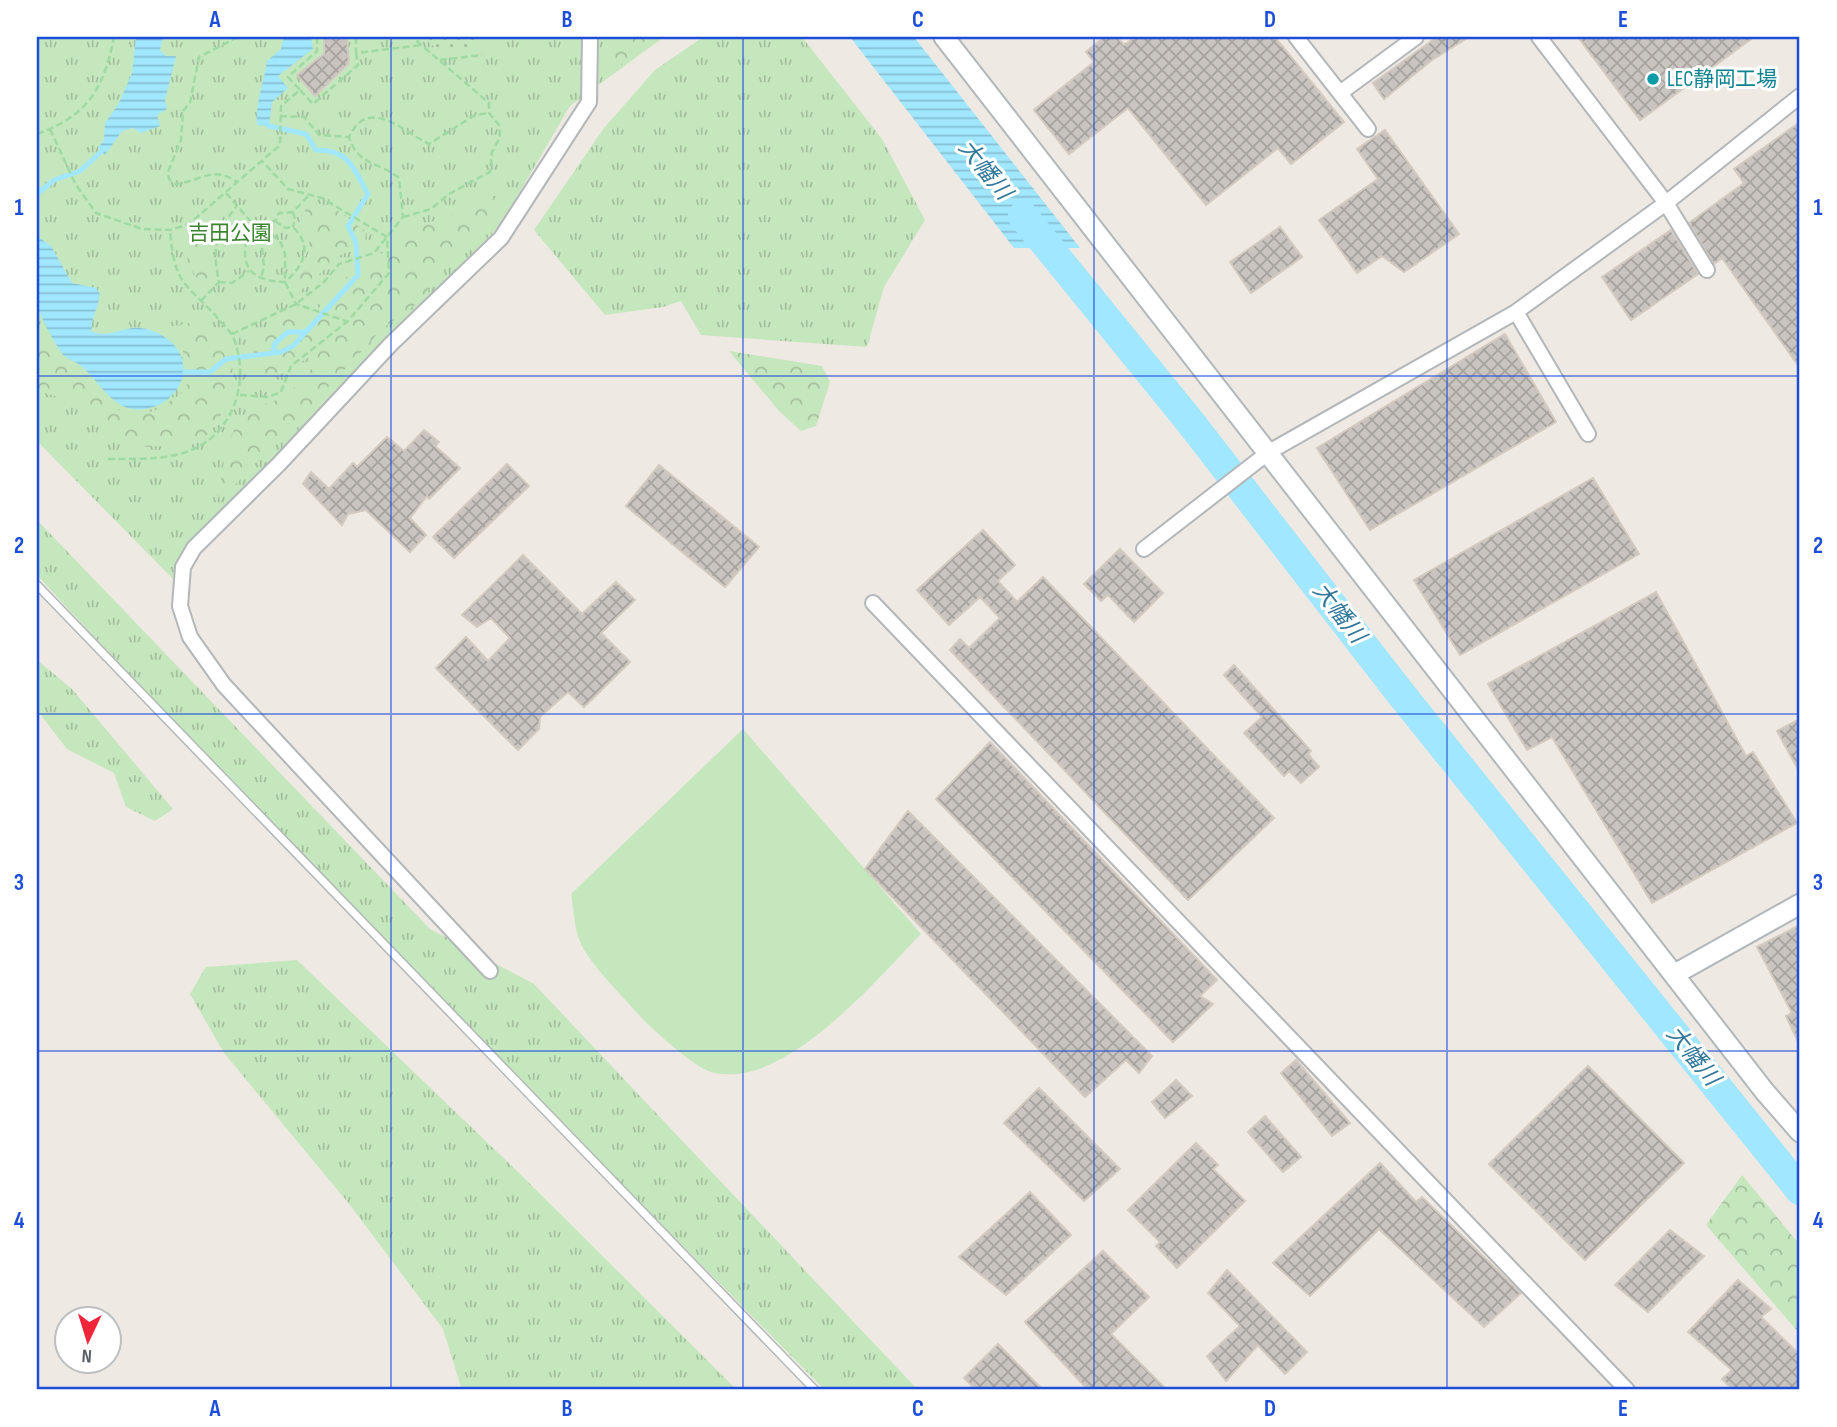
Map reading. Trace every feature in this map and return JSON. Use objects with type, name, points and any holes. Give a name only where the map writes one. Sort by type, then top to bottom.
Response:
[{"type":"street","points":[[490,971],[224,685],[190,638],[180,606],[183,567],[194,548],[279,464],[391,344],[501,239],[589,102],[590,37]]},
{"type":"street","points":[[944,37],[1765,1092],[1800,1132]]},
{"type":"street","points":[[1296,37],[1368,129]]},
{"type":"street","points":[[1340,93],[1416,37]]},
{"type":"street","points":[[1539,37],[1666,203],[1707,270]]},
{"type":"street","points":[[1143,549],[1269,452],[1516,313],[1666,203],[1800,96]]},
{"type":"street","points":[[1516,313],[1588,434]]},
{"type":"street","points":[[873,603],[1627,1390]]},
{"type":"street","points":[[1675,974],[1800,904]]},
{"type":"lane","points":[[37,585],[815,1390]]},
{"type":"path","points":[[37,134],[65,121],[97,93],[108,69],[114,37]]},
{"type":"path","points":[[238,37],[199,57],[190,103],[183,111],[181,140],[168,172],[169,180],[175,184],[214,172],[229,176],[238,183]]},
{"type":"path","points":[[317,38],[317,51],[288,77],[313,104],[358,65],[356,37]]},
{"type":"path","points":[[232,334],[296,304],[324,282],[339,264],[369,254],[403,217],[431,209],[449,194],[490,172],[492,152],[500,137],[499,125],[489,113],[489,103],[412,37]]},
{"type":"path","points":[[356,53],[422,45]]},
{"type":"path","points":[[439,60],[482,55]]},
{"type":"path","points":[[50,129],[76,185],[96,213],[142,229],[170,230],[189,224],[280,145],[281,106],[300,90]]},
{"type":"path","points":[[403,217],[399,178],[386,167],[365,161],[354,151],[349,137],[355,123],[366,116],[380,117],[429,144],[475,115],[489,113]]},
{"type":"path","points":[[280,116],[304,117],[319,135],[349,137]]},
{"type":"path","points":[[262,161],[288,189],[310,194],[387,237]]},
{"type":"path","points":[[226,193],[253,224],[281,243],[285,254],[285,282],[296,304],[348,321]]},
{"type":"path","points":[[275,221],[279,214],[293,212],[310,194]]},
{"type":"path","points":[[219,282],[215,263],[217,236],[222,224],[237,206]]},
{"type":"path","points":[[285,282],[304,259],[301,235],[293,227],[293,212]]},
{"type":"path","points":[[253,224],[275,221],[285,228],[293,227]]},
{"type":"path","points":[[253,224],[246,239],[244,256],[249,271],[261,278],[285,282]]},
{"type":"path","points":[[260,227],[264,267],[261,278]]},
{"type":"path","points":[[108,459],[183,453],[205,443],[220,431],[240,395],[237,349],[232,334],[179,280],[173,262],[170,230]]},
{"type":"path","points":[[240,395],[268,397],[281,392],[291,366],[348,321],[389,273],[387,237]]},
{"type":"path","points":[[219,282],[232,283],[249,271]]},
{"type":"path","points":[[201,301],[219,282]]},
{"type":"green space","name":"吉田公園","points":[[37,37],[664,37],[570,106],[501,224],[174,580],[37,441]]},
{"type":"green space","points":[[422,37],[476,37],[478,48],[440,51]]},
{"type":"green space","points":[[630,37],[659,37],[612,71],[608,43]]},
{"type":"green space","points":[[703,37],[802,37],[882,139],[925,220],[884,287],[867,347],[701,335],[681,301],[663,307],[605,315],[534,230],[604,128],[655,70]]},
{"type":"green space","points":[[497,196],[503,211],[476,235],[466,253],[445,267],[422,300],[383,328],[281,438],[235,485],[218,498],[226,447],[235,428],[251,409],[286,397],[314,366],[313,355],[269,381],[255,369],[253,341],[266,329],[289,316],[315,313],[339,282],[384,252],[403,230],[451,216],[475,197]]},
{"type":"green space","points":[[310,200],[340,212],[366,232],[365,247],[342,254],[298,293],[293,285],[307,258],[309,235],[298,225]]},
{"type":"green space","points":[[228,204],[227,211],[202,241],[208,279],[203,288],[189,266],[183,240]]},
{"type":"green space","points":[[37,316],[53,340],[58,355],[118,410],[136,414],[154,411],[180,395],[189,382],[183,351],[167,327],[195,322],[209,330],[229,349],[233,371],[228,397],[211,431],[203,438],[187,443],[123,447],[89,405],[37,391]]},
{"type":"green space","points":[[729,351],[822,366],[830,382],[816,426],[801,431],[779,411]]},
{"type":"green space","points":[[37,520],[430,929],[534,984],[918,1390],[825,1390],[329,885],[37,575]]},
{"type":"green space","points":[[37,660],[72,689],[173,809],[155,821],[126,807],[114,773],[67,749],[37,710]]},
{"type":"green space","points":[[743,729],[921,934],[826,1028],[797,1049],[768,1065],[739,1074],[704,1069],[674,1047],[640,1016],[607,980],[580,942],[571,894]]},
{"type":"green space","points":[[297,960],[517,1171],[737,1390],[462,1390],[443,1329],[350,1205],[224,1053],[190,994],[206,967]]},
{"type":"green space","points":[[1742,1175],[1800,1245],[1800,1334],[1706,1225]]},
{"type":"water","points":[[136,37],[163,37],[160,50],[166,56],[176,56],[165,100],[167,109],[157,115],[160,126],[141,133],[133,128],[122,131],[105,155],[98,148],[104,140],[105,123],[119,103],[132,73]]},
{"type":"water","points":[[284,37],[311,37],[313,49],[278,76],[288,88],[272,102],[269,126],[257,125],[258,101],[267,61],[281,49]]},
{"type":"water","points":[[850,37],[914,37],[1080,248],[1014,248]]},
{"type":"water","points":[[37,236],[51,246],[72,283],[96,288],[100,294],[92,332],[102,334],[141,328],[163,336],[174,345],[181,355],[182,378],[169,398],[145,409],[125,407],[109,396],[82,367],[63,354],[37,305]]},
{"type":"building","points":[[324,37],[347,37],[349,63],[315,96],[297,75],[324,54]]},
{"type":"building","points":[[1104,37],[1117,37],[1124,45],[1135,37],[1275,37],[1344,122],[1291,164],[1278,148],[1206,205],[1128,108],[1069,154],[1034,110],[1094,62],[1086,52]]},
{"type":"building","points":[[1437,37],[1469,37],[1432,60],[1384,99],[1373,83]]},
{"type":"building","name":"LEC静岡工場","points":[[1578,37],[1754,37],[1640,120]]},
{"type":"building","points":[[1800,122],[1800,368],[1722,258],[1714,264],[1689,223],[1744,183],[1734,169]]},
{"type":"building","points":[[1385,130],[1459,234],[1404,272],[1382,256],[1357,273],[1319,220],[1378,179],[1357,149]]},
{"type":"building","points":[[1280,227],[1302,257],[1251,293],[1230,262]]},
{"type":"building","points":[[1671,230],[1698,274],[1631,320],[1602,277]]},
{"type":"building","points":[[1505,334],[1556,422],[1370,530],[1317,448]]},
{"type":"building","points":[[424,430],[439,442],[435,446],[460,468],[429,499],[427,496],[410,518],[426,535],[410,552],[366,510],[348,514],[342,525],[303,484],[311,472],[329,489],[353,463],[357,467],[387,437],[404,451]]},
{"type":"building","points":[[507,464],[529,486],[454,558],[433,537]]},
{"type":"building","points":[[659,465],[759,547],[725,587],[626,506]]},
{"type":"building","points":[[1593,478],[1639,554],[1460,655],[1414,580]]},
{"type":"building","points":[[983,530],[1015,565],[998,581],[1017,602],[1043,577],[1274,818],[1188,900],[950,650],[960,639],[969,648],[1000,618],[980,597],[949,625],[917,590]]},
{"type":"building","points":[[1120,549],[1163,593],[1134,622],[1108,595],[1101,601],[1084,584]]},
{"type":"building","points":[[523,555],[582,614],[616,582],[635,600],[601,633],[630,662],[584,707],[568,692],[540,717],[539,729],[518,750],[436,668],[466,637],[488,661],[510,638],[491,618],[477,627],[462,615]]},
{"type":"building","points":[[1656,592],[1746,756],[1753,752],[1797,823],[1652,903],[1552,737],[1527,750],[1488,684]]},
{"type":"building","points":[[1234,665],[1311,751],[1308,754],[1319,767],[1301,783],[1289,771],[1284,776],[1244,733],[1262,717],[1224,675]]},
{"type":"building","points":[[1800,719],[1800,773],[1777,731]]},
{"type":"building","points":[[990,742],[1217,980],[1200,996],[1213,1004],[1173,1042],[936,799]]},
{"type":"building","points":[[908,811],[1152,1056],[1139,1073],[1126,1060],[1085,1097],[865,869]]},
{"type":"building","points":[[1800,925],[1800,1046],[1786,1016],[1792,1013],[1757,947]]},
{"type":"building","points":[[1296,1060],[1350,1123],[1332,1136],[1281,1073]]},
{"type":"building","points":[[1588,1066],[1684,1163],[1585,1260],[1489,1164]]},
{"type":"building","points":[[1176,1080],[1192,1096],[1165,1118],[1152,1102]]},
{"type":"building","points":[[1039,1088],[1120,1169],[1084,1201],[1004,1123]]},
{"type":"building","points":[[1265,1116],[1301,1157],[1283,1172],[1248,1132]]},
{"type":"building","points":[[1196,1143],[1218,1165],[1213,1169],[1245,1201],[1177,1268],[1156,1246],[1160,1242],[1128,1210]]},
{"type":"building","points":[[1380,1163],[1416,1202],[1422,1197],[1521,1293],[1484,1327],[1379,1229],[1310,1296],[1273,1263]]},
{"type":"building","points":[[1030,1192],[1071,1235],[1006,1295],[959,1257]]},
{"type":"building","points":[[1670,1230],[1704,1256],[1648,1312],[1615,1285]]},
{"type":"building","points":[[1103,1251],[1149,1297],[1111,1334],[1167,1390],[1088,1390],[1025,1322]]},
{"type":"building","points":[[1227,1270],[1307,1352],[1285,1374],[1258,1345],[1226,1381],[1207,1356],[1240,1326],[1208,1293]]},
{"type":"building","points":[[1738,1280],[1771,1309],[1761,1317],[1800,1355],[1800,1390],[1733,1390],[1722,1379],[1732,1370],[1688,1332]]},
{"type":"building","points":[[998,1344],[1043,1390],[976,1390],[964,1378]]},
{"type":"waterway","points":[[185,372],[210,372],[226,359],[281,352],[293,346],[358,275],[356,243],[348,226],[368,194],[354,169],[336,153],[316,150],[306,134],[269,126]]},
{"type":"waterway","points":[[37,194],[54,180],[80,171],[101,152]]},
{"type":"waterway","name":"大幡川","points":[[1023,216],[1191,423],[1401,694],[1800,1190]]},
{"type":"waterway","points":[[273,352],[275,343],[288,332],[305,332]]},
{"type":"place","name":"LEC静岡工場","points":[[1653,79]]}]
